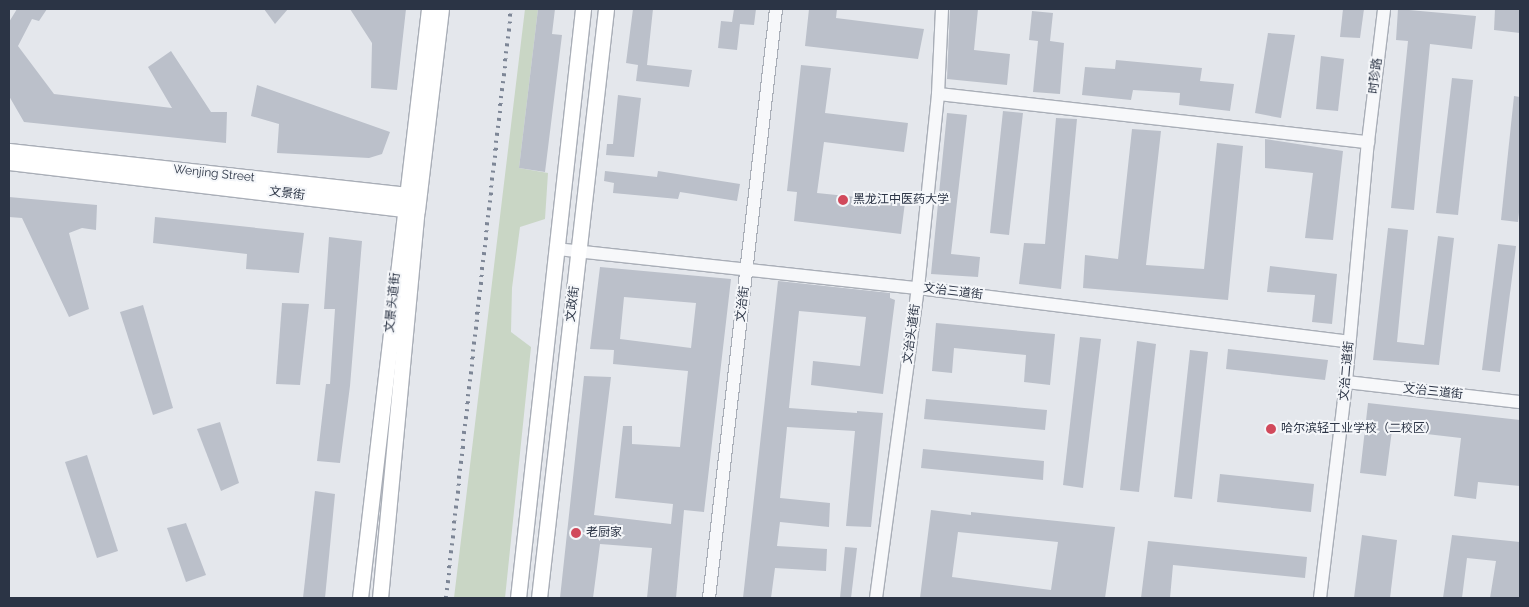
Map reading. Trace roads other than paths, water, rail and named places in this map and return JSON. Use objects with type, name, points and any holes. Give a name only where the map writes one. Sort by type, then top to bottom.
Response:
[{"type":"main road","name":"文景头道街","points":[[380,598],[411,203],[411,172],[429,9]]},
{"type":"main road","name":"文景头道街","points":[[360,598],[411,203],[441,9]]},
{"type":"main road","name":"文政街","points":[[518,598],[583,9]]},
{"type":"main road","name":"文政街","points":[[539,598],[606,9]]},
{"type":"main road","name":"Wenjing Street","points":[[9,151],[411,203]]},
{"type":"main road","name":"文景街","points":[[9,162],[411,203]]},
{"type":"street","name":"文治街","points":[[709,598],[776,9]]},
{"type":"street","name":"文治头道街","points":[[876,598],[918,288],[938,94],[942,9]]},
{"type":"street","name":"时珍路","points":[[1368,142],[1384,9]]},
{"type":"street","points":[[938,94],[1368,142]]},
{"type":"street","name":"文治二道街","points":[[1320,598],[1346,382],[1368,142]]},
{"type":"street","name":"文治三道街","points":[[557,249],[918,288],[1349,342]]},
{"type":"street","name":"文治三道街","points":[[1346,382],[1520,402]]},
{"type":"railway","points":[[446,598],[511,9]]},
{"type":"place","name":"黑龙江中医药大学","points":[[843,200]]},
{"type":"place","name":"哈尔滨轻工业学校（二校区）","points":[[1271,429]]},
{"type":"place","name":"老厨家","points":[[576,533]]}]
